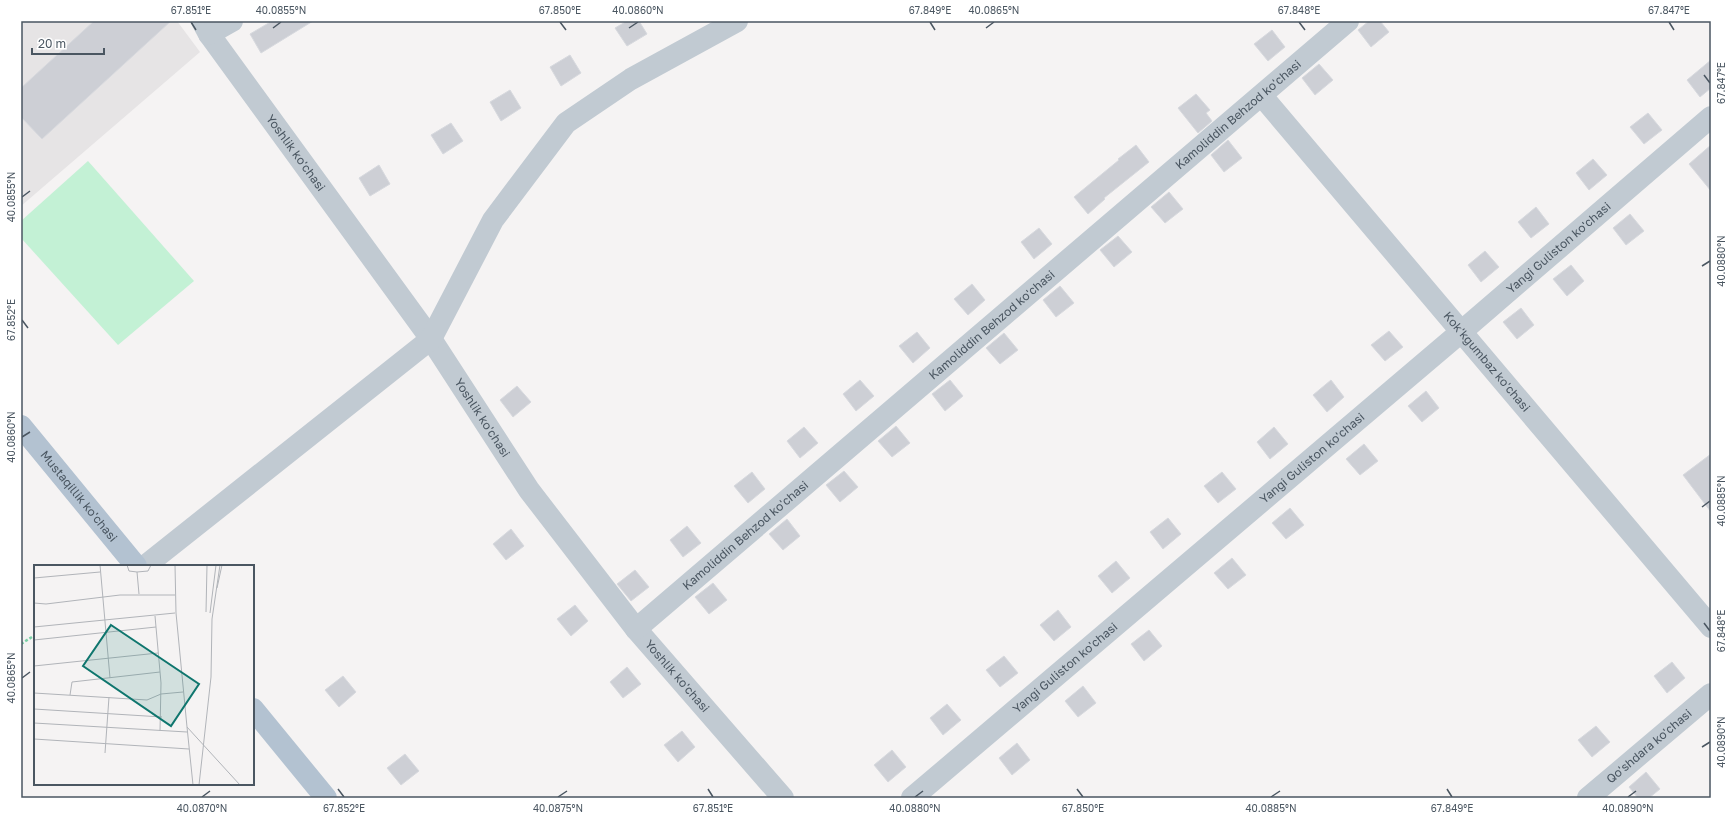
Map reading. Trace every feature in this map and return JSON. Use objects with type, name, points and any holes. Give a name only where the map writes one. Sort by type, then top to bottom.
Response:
[{"type":"main road","name":"Mustaqillik ko'chasi","points":[[21,426],[135,565]]},
{"type":"main road","points":[[254,710],[326,798]]},
{"type":"street","points":[[206,27],[232,21]]},
{"type":"street","points":[[146,565],[431,339],[493,220],[566,123],[631,79],[737,21]]},
{"type":"street","name":"Kamoliddin Behzod ko'chasi","points":[[636,629],[1348,21]]},
{"type":"street","name":"Yoshlik ko'chasi","points":[[206,27],[431,339],[529,490],[636,629],[783,798]]},
{"type":"street","name":"Kok'kgumbaz ko'chasi","points":[[1262,96],[1711,627]]},
{"type":"street","name":"Yangi Guliston ko'chasi","points":[[912,798],[1461,332],[1711,117]]},
{"type":"street","name":"Qo'shdara ko'chasi","points":[[1588,798],[1711,694]]},
{"type":"path","points":[[21,644],[34,636]]},
{"type":"shaded area","points":[[21,21],[177,21],[200,52],[21,206]]},
{"type":"green space","points":[[88,161],[194,281],[118,345],[21,238],[21,221]]},
{"type":"building","points":[[94,21],[171,21],[42,139],[21,117],[21,88]]},
{"type":"building","points":[[272,21],[313,21],[261,53],[250,34]]},
{"type":"building","points":[[627,21],[639,21],[647,34],[627,46],[615,28]]},
{"type":"building","points":[[1369,21],[1380,21],[1389,32],[1371,47],[1358,30]]},
{"type":"building","points":[[1272,30],[1285,47],[1268,61],[1254,44]]},
{"type":"building","points":[[570,55],[581,73],[561,86],[550,67]]},
{"type":"building","points":[[1711,60],[1711,88],[1700,97],[1687,80]]},
{"type":"building","points":[[1319,64],[1333,80],[1315,95],[1302,78]]},
{"type":"building","points":[[510,90],[521,108],[501,121],[490,102]]},
{"type":"building","points":[[1196,94],[1210,110],[1206,113],[1212,121],[1198,133],[1178,108]]},
{"type":"building","points":[[1648,113],[1662,130],[1644,144],[1630,127]]},
{"type":"building","points":[[451,123],[463,141],[443,154],[431,135]]},
{"type":"building","points":[[1228,140],[1242,158],[1224,172],[1211,155]]},
{"type":"building","points":[[1136,145],[1149,162],[1104,198],[1105,199],[1088,214],[1074,197]]},
{"type":"building","points":[[1711,145],[1711,191],[1689,164]]},
{"type":"building","points":[[1593,159],[1607,175],[1589,190],[1576,173]]},
{"type":"building","points":[[379,165],[390,184],[370,196],[359,178]]},
{"type":"building","points":[[1169,192],[1183,209],[1165,223],[1151,207]]},
{"type":"building","points":[[1536,207],[1549,224],[1531,238],[1518,222]]},
{"type":"building","points":[[1630,214],[1644,231],[1626,245],[1613,228]]},
{"type":"building","points":[[1039,228],[1052,244],[1034,259],[1021,242]]},
{"type":"building","points":[[1118,236],[1132,252],[1114,267],[1100,250]]},
{"type":"building","points":[[1485,251],[1499,267],[1481,282],[1468,265]]},
{"type":"building","points":[[1571,265],[1584,281],[1567,296],[1553,279]]},
{"type":"building","points":[[972,284],[985,300],[968,315],[954,299]]},
{"type":"building","points":[[1060,286],[1074,303],[1056,317],[1043,300]]},
{"type":"building","points":[[1521,308],[1534,325],[1517,339],[1503,322]]},
{"type":"building","points":[[1389,331],[1403,347],[1385,361],[1371,345]]},
{"type":"building","points":[[917,332],[930,348],[913,363],[899,346]]},
{"type":"building","points":[[1004,333],[1018,350],[1000,364],[986,348]]},
{"type":"building","points":[[860,380],[874,396],[856,411],[843,394]]},
{"type":"building","points":[[950,380],[963,396],[945,411],[932,394]]},
{"type":"building","points":[[1331,380],[1344,397],[1327,412],[1313,395]]},
{"type":"building","points":[[517,386],[531,402],[513,417],[500,400]]},
{"type":"building","points":[[1426,391],[1439,408],[1422,422],[1408,406]]},
{"type":"building","points":[[896,426],[910,443],[892,457],[878,441]]},
{"type":"building","points":[[804,427],[818,443],[800,458],[787,441]]},
{"type":"building","points":[[1274,427],[1288,444],[1270,459],[1257,442]]},
{"type":"building","points":[[1364,444],[1378,461],[1360,475],[1346,459]]},
{"type":"building","points":[[1711,454],[1711,512],[1683,475]]},
{"type":"building","points":[[844,471],[858,487],[840,502],[826,485]]},
{"type":"building","points":[[752,472],[765,489],[748,503],[734,486]]},
{"type":"building","points":[[1222,472],[1236,489],[1218,503],[1204,486]]},
{"type":"building","points":[[1290,508],[1304,525],[1286,539],[1272,523]]},
{"type":"building","points":[[1168,518],[1181,534],[1163,549],[1150,532]]},
{"type":"building","points":[[787,519],[800,536],[783,550],[769,534]]},
{"type":"building","points":[[687,526],[701,543],[683,557],[670,540]]},
{"type":"building","points":[[511,529],[524,546],[506,560],[493,544]]},
{"type":"building","points":[[1232,558],[1246,575],[1228,589],[1214,573]]},
{"type":"building","points":[[1116,561],[1130,578],[1112,593],[1098,576]]},
{"type":"building","points":[[635,570],[649,587],[631,601],[617,584]]},
{"type":"building","points":[[713,583],[727,600],[709,614],[695,597]]},
{"type":"building","points":[[575,605],[588,621],[571,636],[557,619]]},
{"type":"building","points":[[1058,610],[1071,627],[1054,641],[1040,625]]},
{"type":"building","points":[[1149,630],[1162,646],[1144,661],[1131,644]]},
{"type":"building","points":[[1004,656],[1018,673],[1000,687],[986,670]]},
{"type":"building","points":[[1672,662],[1685,678],[1667,693],[1654,676]]},
{"type":"building","points":[[627,667],[641,684],[623,698],[610,682]]},
{"type":"building","points":[[343,676],[356,692],[339,707],[325,690]]},
{"type":"building","points":[[1083,686],[1096,703],[1078,717],[1065,701]]},
{"type":"building","points":[[947,704],[961,720],[943,735],[930,718]]},
{"type":"building","points":[[1596,726],[1610,742],[1592,757],[1578,740]]},
{"type":"building","points":[[682,731],[695,747],[678,762],[664,745]]},
{"type":"building","points":[[1017,743],[1030,760],[1012,775],[999,758]]},
{"type":"building","points":[[892,750],[906,767],[888,782],[874,765]]},
{"type":"building","points":[[405,754],[419,771],[401,785],[387,768]]},
{"type":"building","points":[[1646,772],[1660,789],[1649,798],[1638,798],[1629,787]]}]
